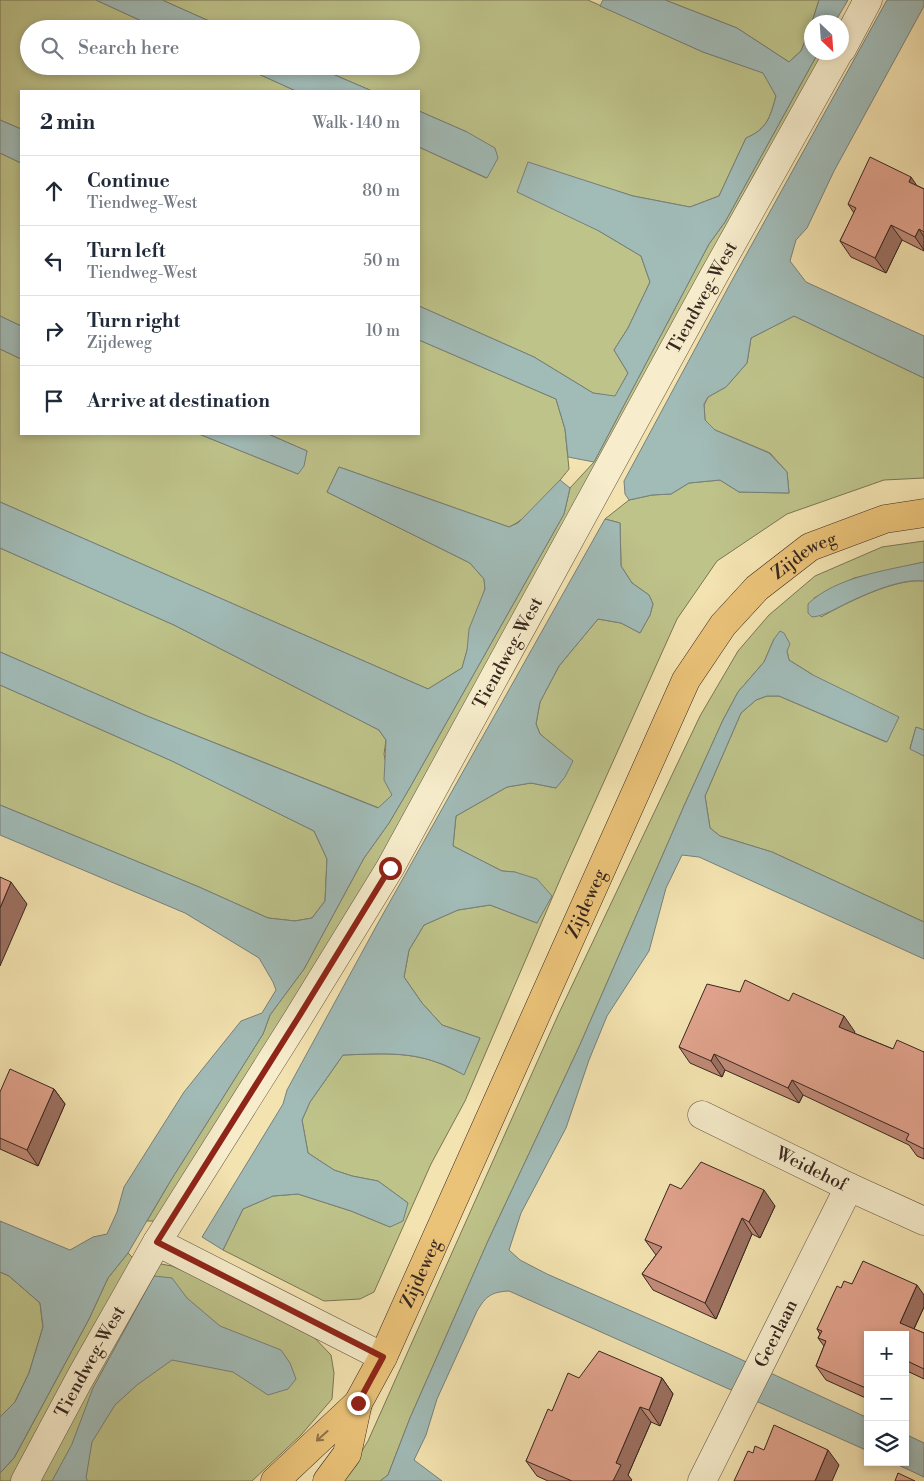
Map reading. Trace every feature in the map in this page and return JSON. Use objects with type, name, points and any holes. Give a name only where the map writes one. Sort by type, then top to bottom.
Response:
[{"type":"main road","name":"Zijdeweg","points":[[327,1481],[347,1454],[358,1403],[383,1357],[686,680],[723,625],[757,588],[810,547],[885,519],[924,513]]},
{"type":"main road","name":"Zijdeweg","points":[[275,1481],[358,1403]]},
{"type":"street","points":[[849,36],[868,0]]},
{"type":"street","name":"Tiendweg-West","points":[[25,1481],[79,1380],[157,1242],[390,868],[712,279],[835,60]]},
{"type":"street","name":"Weidehof","points":[[702,1115],[849,1187],[924,1221]]},
{"type":"street","name":"Geerlaan","points":[[702,1481],[849,1187]]},
{"type":"street","points":[[157,1242],[383,1357]]},
{"type":"green space","points":[[0,0],[96,0],[139,20],[20,20],[20,75],[261,75],[294,90],[20,90],[20,129],[0,120]]},
{"type":"green space","points":[[162,0],[588,0],[703,52],[764,73],[776,96],[767,122],[759,131],[746,138],[719,196],[690,207],[633,196],[528,163],[599,231],[641,256],[650,282],[628,328],[614,350],[628,373],[615,397],[593,393],[534,357],[420,306],[420,147],[486,178],[467,132],[420,111],[420,90],[370,90],[335,75],[420,75],[420,20],[207,20]]},
{"type":"green space","points":[[665,0],[819,0],[814,15],[804,15],[804,44],[801,51],[789,62],[737,28]]},
{"type":"green space","points":[[814,60],[827,60],[400,826],[157,1221],[147,1221],[263,1034],[270,1015],[304,969],[364,858],[389,823],[409,789],[564,514],[570,488],[594,462],[709,244],[725,222]]},
{"type":"green space","points":[[0,153],[20,163],[20,326],[0,316]]},
{"type":"green space","points":[[794,316],[924,378],[924,478],[884,480],[787,514],[717,561],[677,619],[562,875],[465,1101],[431,1164],[374,1292],[360,1299],[324,1301],[223,1250],[243,1209],[273,1196],[298,1194],[351,1211],[390,1227],[408,1203],[378,1181],[334,1170],[308,1153],[302,1120],[310,1102],[343,1055],[390,1054],[413,1056],[440,1063],[464,1074],[480,1038],[442,1025],[422,1003],[404,977],[409,950],[424,925],[458,910],[490,905],[537,923],[515,872],[502,871],[453,846],[456,816],[507,787],[531,783],[556,788],[572,761],[540,734],[536,724],[540,702],[559,666],[598,619],[621,623],[640,633],[650,615],[653,604],[649,595],[632,583],[621,566],[620,523],[605,519],[629,500],[652,495],[671,494],[689,483],[720,480],[739,492],[789,493],[787,472],[770,453],[715,430],[705,420],[704,405],[708,397],[726,387],[747,363],[751,338]]},
{"type":"green space","points":[[420,340],[556,399],[565,429],[569,469],[534,509],[509,527],[339,467],[327,492],[470,563],[484,579],[485,589],[462,668],[428,689],[0,502],[0,349],[20,359],[20,435],[201,435],[298,474],[307,451],[270,435],[420,435]]},
{"type":"green space","points":[[924,541],[924,562],[854,578],[814,598],[821,617],[885,587],[912,581],[924,581],[924,730],[916,727],[910,748],[924,756],[924,922],[772,852],[720,836],[710,828],[705,796],[741,713],[756,700],[767,696],[779,696],[886,742],[813,675],[789,660],[787,651],[774,639],[764,662],[738,692],[723,720],[579,1047],[488,1241],[410,1418],[388,1475],[380,1481],[343,1481],[368,1441],[559,1013],[700,716],[738,651],[769,615],[815,576],[882,547]]},
{"type":"green space","points":[[0,548],[174,625],[379,730],[386,740],[384,754],[392,795],[379,808],[147,716],[0,652]]},
{"type":"green space","points":[[0,685],[172,761],[314,831],[327,859],[325,901],[312,918],[295,921],[268,918],[199,887],[0,805]]},
{"type":"green space","points":[[128,1253],[134,1259],[14,1481],[0,1481],[0,1473],[14,1458],[89,1319],[108,1278]]},
{"type":"green space","points":[[161,1264],[172,1266],[226,1290],[309,1332],[331,1355],[334,1373],[332,1399],[301,1435],[252,1481],[39,1481],[152,1267]]},
{"type":"green space","points":[[0,1272],[9,1276],[40,1303],[43,1327],[29,1373],[15,1402],[0,1417]]},
{"type":"water","points":[[96,0],[162,0],[207,20],[139,20]]},
{"type":"water","points":[[603,0],[665,0],[737,28],[789,62],[801,51],[804,43],[804,60],[814,60],[725,222],[709,244],[594,462],[568,457],[565,429],[556,399],[420,340],[420,306],[534,357],[593,393],[615,396],[628,373],[614,350],[628,328],[650,282],[641,256],[599,231],[517,192],[528,162],[633,196],[690,207],[719,196],[746,138],[759,131],[767,122],[776,96],[763,73],[703,52],[600,6]]},
{"type":"water","points":[[819,0],[848,0],[839,15],[814,15]]},
{"type":"water","points":[[887,0],[924,0],[924,6],[834,171],[807,228],[796,240],[790,261],[806,282],[924,336],[924,378],[794,316],[751,338],[747,363],[726,387],[708,397],[704,404],[705,420],[715,430],[769,453],[787,472],[789,493],[739,492],[720,480],[689,483],[671,494],[652,495],[629,500],[625,494],[624,481],[730,284]]},
{"type":"water","points":[[261,75],[335,75],[370,90],[294,90]]},
{"type":"water","points":[[420,111],[467,132],[495,148],[498,158],[487,178],[420,147]]},
{"type":"water","points":[[0,120],[20,129],[20,163],[0,153]]},
{"type":"water","points":[[0,316],[20,326],[20,359],[0,349]]},
{"type":"water","points":[[201,435],[270,435],[307,451],[304,466],[298,474]]},
{"type":"water","points":[[339,467],[509,527],[518,523],[560,480],[570,488],[564,514],[409,789],[389,823],[364,858],[304,969],[270,1015],[263,1034],[171,1180],[128,1253],[108,1278],[89,1319],[14,1458],[0,1473],[0,1417],[15,1402],[29,1373],[43,1327],[40,1303],[9,1276],[0,1272],[0,1221],[70,1250],[93,1237],[107,1234],[117,1212],[124,1187],[184,1092],[241,1021],[262,1013],[276,990],[259,958],[185,913],[0,835],[0,805],[199,887],[268,918],[295,921],[312,918],[325,901],[327,859],[314,831],[172,761],[0,685],[0,652],[147,716],[378,808],[392,795],[384,780],[386,740],[379,730],[174,625],[0,548],[0,502],[428,689],[462,668],[467,650],[469,629],[485,589],[484,579],[470,563],[327,492]]},
{"type":"water","points":[[605,519],[620,523],[621,566],[632,583],[649,595],[653,604],[650,615],[640,633],[621,623],[598,619],[559,666],[540,702],[536,724],[540,734],[573,761],[565,777],[556,788],[531,783],[507,787],[456,816],[453,846],[502,871],[515,872],[537,879],[552,896],[537,923],[490,905],[458,910],[424,925],[409,950],[404,977],[422,1003],[442,1025],[480,1038],[464,1075],[440,1063],[413,1056],[390,1054],[343,1055],[310,1102],[302,1120],[308,1153],[334,1170],[378,1181],[408,1203],[403,1221],[390,1227],[351,1211],[298,1194],[273,1196],[243,1209],[223,1250],[202,1237],[283,1104],[287,1090],[378,923]]},
{"type":"water","points":[[924,562],[924,581],[904,582],[882,588],[820,616],[812,617],[808,613],[808,604],[832,587],[863,576]]},
{"type":"water","points":[[780,631],[784,633],[790,644],[787,651],[789,660],[813,675],[899,717],[887,742],[779,696],[767,696],[756,700],[741,713],[705,796],[710,828],[720,836],[772,852],[924,922],[924,959],[699,857],[682,855],[666,888],[649,951],[607,1016],[589,1060],[566,1128],[521,1213],[509,1250],[520,1260],[547,1274],[727,1353],[864,1416],[864,1449],[509,1291],[493,1294],[483,1302],[477,1311],[437,1399],[426,1435],[414,1460],[442,1481],[380,1481],[388,1475],[410,1418],[488,1241],[579,1047],[723,720],[738,692],[764,662],[774,639]]},
{"type":"water","points":[[916,727],[924,730],[924,756],[910,749]]},
{"type":"water","points":[[154,1276],[172,1278],[187,1298],[220,1326],[281,1350],[290,1363],[296,1379],[288,1389],[268,1395],[233,1372],[172,1360],[137,1385],[115,1405],[92,1442],[86,1478],[88,1481],[52,1481],[72,1444],[93,1388]]},
{"type":"water","points":[[909,1436],[924,1443],[924,1477],[901,1466],[909,1466]]},
{"type":"building","points":[[870,157],[911,177],[909,182],[924,189],[924,232],[919,229],[915,237],[891,225],[875,258],[840,241],[856,208],[848,204]]},
{"type":"building","points":[[0,877],[11,882],[0,908]]},
{"type":"building","points":[[745,980],[789,1001],[793,993],[844,1016],[839,1027],[893,1049],[897,1040],[924,1052],[924,1149],[906,1140],[909,1134],[792,1080],[788,1088],[714,1054],[711,1061],[679,1047],[707,984],[740,992]]},
{"type":"building","points":[[10,1069],[54,1089],[27,1150],[0,1138],[0,1092]]},
{"type":"building","points":[[701,1162],[764,1190],[749,1222],[742,1218],[705,1303],[642,1274],[662,1247],[645,1240],[670,1184],[681,1189]]},
{"type":"building","points":[[863,1261],[917,1285],[900,1323],[924,1333],[924,1369],[909,1362],[909,1331],[864,1331],[864,1387],[816,1366],[826,1341],[818,1338],[822,1331],[817,1329],[837,1286],[841,1288],[844,1281],[852,1284]]},
{"type":"building","points":[[599,1351],[662,1378],[649,1410],[640,1407],[616,1463],[621,1465],[613,1481],[572,1481],[526,1461],[548,1409],[552,1411],[568,1373],[579,1378]]},
{"type":"building","points":[[774,1425],[828,1450],[815,1481],[734,1481],[748,1451],[753,1453],[755,1446],[764,1450]]},
{"type":"building","points":[[898,1473],[915,1481],[895,1481]]},
{"type":"route","points":[[358,1403],[383,1357],[157,1242],[390,868]]}]
